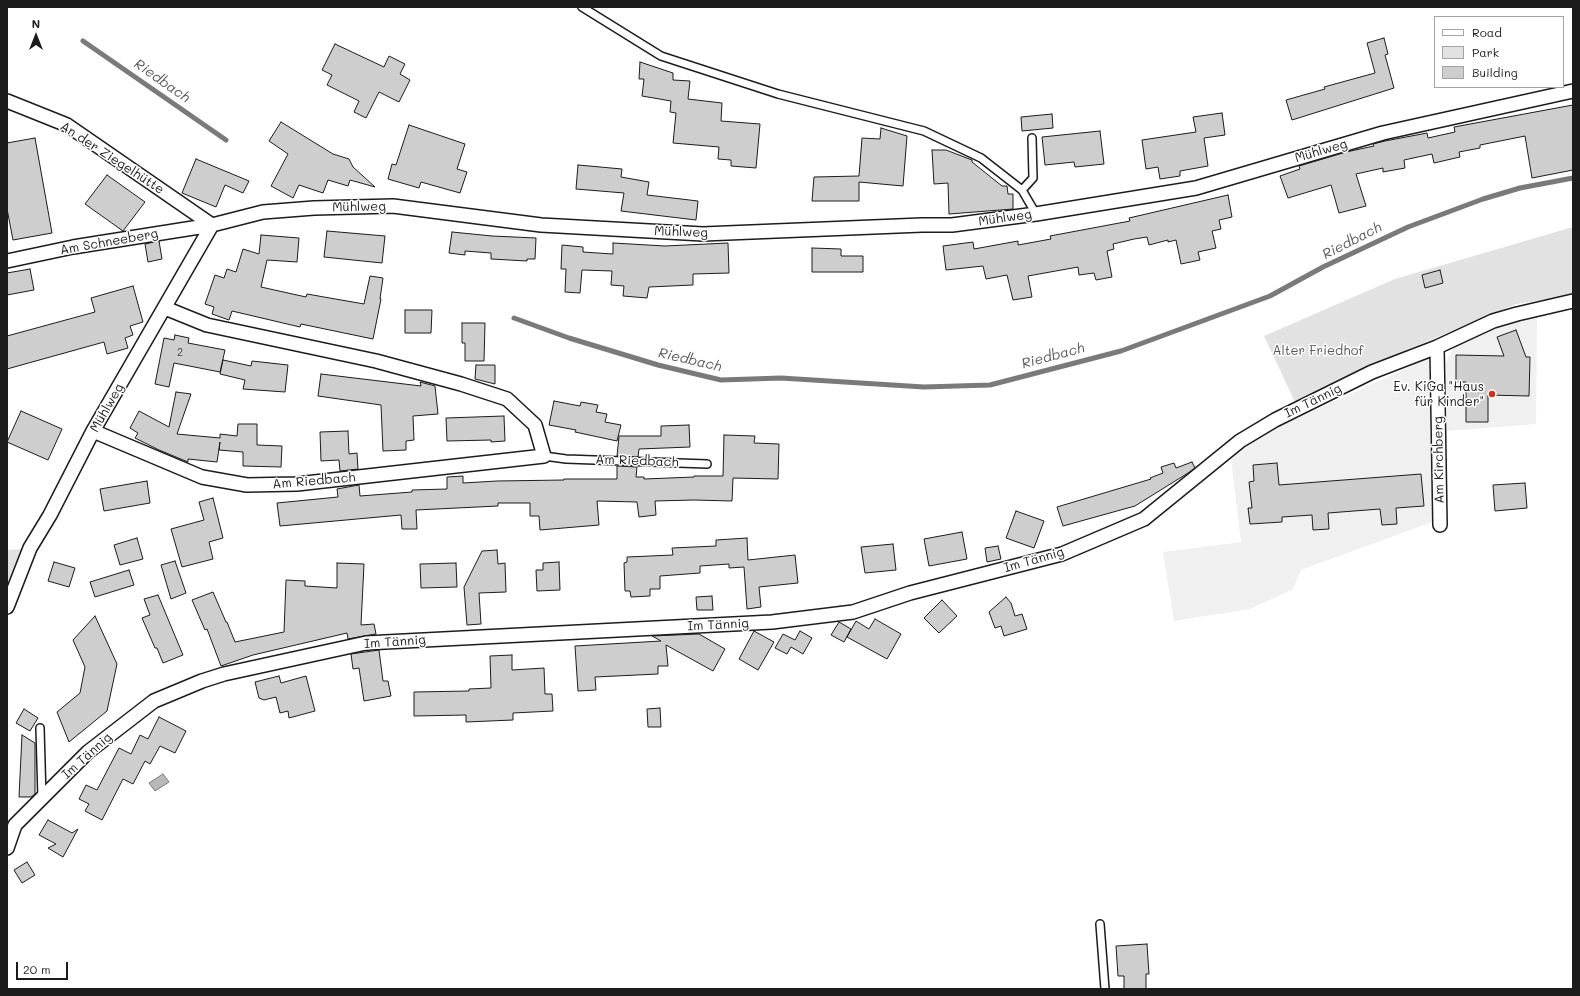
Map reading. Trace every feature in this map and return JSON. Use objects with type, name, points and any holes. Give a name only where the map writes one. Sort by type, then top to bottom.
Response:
[{"type":"street","name":"Mühlweg","points":[[7,608],[30,548],[50,515],[93,431],[212,225],[263,212],[314,208],[393,206],[541,225],[703,234],[952,225],[1036,214],[1196,188],[1383,133],[1573,91]]},
{"type":"street","name":"An der Ziegelhütte","points":[[7,101],[67,125],[212,225]]},
{"type":"street","name":"Am Schneeberg","points":[[7,260],[74,247],[212,225]]},
{"type":"street","points":[[1437,347],[1493,321],[1573,301]]},
{"type":"street","points":[[165,308],[207,325],[376,361],[461,384],[507,399],[535,425],[544,456]]},
{"type":"street","name":"Am Kirchberg","points":[[1437,347],[1440,525]]},
{"type":"street","name":"Im Tännig","points":[[7,848],[15,825],[88,752],[154,701],[202,681],[224,674],[366,643],[772,622],[853,612],[910,594],[1062,554],[1144,519],[1240,441],[1275,420],[1372,372],[1437,347]]},
{"type":"street","name":"Am Riedbach","points":[[93,431],[202,477],[247,486],[297,484],[544,456]]},
{"type":"lane","points":[[582,7],[661,56],[778,94],[924,131],[981,158],[1022,190],[1036,214]]},
{"type":"lane","points":[[1022,190],[1033,178],[1032,138]]},
{"type":"lane","name":"Am Riedbach","points":[[544,456],[566,459],[707,464]]},
{"type":"lane","points":[[40,728],[42,799]]},
{"type":"lane","points":[[1100,924],[1105,989]]},
{"type":"shaded area","name":"Ev. KiGa \"Haus für Kinder\"","points":[[1537,317],[1536,424],[1447,431],[1446,363],[1456,342],[1494,327]]},
{"type":"shaded area","points":[[1429,358],[1432,522],[1301,570],[1293,589],[1250,609],[1174,621],[1163,552],[1241,542],[1231,460],[1242,449],[1274,429]]},
{"type":"shaded area","points":[[163,774],[169,782],[155,791],[149,783]]},
{"type":"green space","name":"Alter Friedhof","points":[[1573,227],[1573,296],[1516,304],[1371,365],[1295,402],[1264,336],[1395,279]]},
{"type":"green space","points":[[24,549],[7,591],[7,550]]},
{"type":"building","points":[[1384,38],[1388,54],[1385,55],[1394,88],[1292,120],[1286,100],[1325,89],[1324,87],[1375,73],[1367,43]]},
{"type":"building","points":[[335,44],[384,67],[389,56],[405,64],[400,74],[410,80],[399,102],[379,92],[366,118],[354,112],[359,101],[327,85],[332,75],[322,70]]},
{"type":"building","points":[[640,62],[673,73],[673,80],[690,81],[688,99],[722,103],[721,121],[760,124],[756,168],[731,166],[731,160],[718,159],[719,147],[673,143],[676,113],[670,112],[671,101],[642,96],[644,79],[639,79]]},
{"type":"building","points":[[1573,105],[1573,170],[1532,178],[1525,136],[1480,145],[1480,148],[1459,152],[1460,157],[1434,163],[1432,154],[1404,160],[1405,168],[1383,172],[1383,168],[1356,174],[1366,206],[1339,213],[1331,185],[1288,198],[1280,176],[1300,169],[1299,166],[1346,152],[1374,146],[1373,144],[1385,141],[1427,133],[1428,138],[1455,132],[1454,127]]},
{"type":"building","points":[[1222,113],[1225,135],[1204,138],[1208,166],[1180,171],[1180,176],[1160,179],[1158,167],[1146,169],[1142,140],[1196,132],[1193,117]]},
{"type":"building","points":[[1052,114],[1053,128],[1022,131],[1021,117]]},
{"type":"building","points":[[281,122],[333,154],[349,159],[353,167],[375,187],[350,180],[348,186],[328,180],[323,193],[299,185],[293,198],[271,186],[288,154],[269,141]]},
{"type":"building","points":[[409,125],[465,144],[457,169],[467,172],[460,193],[421,182],[419,188],[388,179],[392,164],[396,165]]},
{"type":"building","points":[[881,128],[907,136],[903,186],[859,182],[859,201],[812,201],[814,177],[859,176],[862,138],[880,139]]},
{"type":"building","points":[[1100,131],[1104,164],[1075,167],[1074,162],[1045,165],[1042,137]]},
{"type":"building","points":[[35,138],[52,233],[13,240],[7,209],[7,143]]},
{"type":"building","points":[[932,150],[946,150],[972,160],[972,162],[1002,186],[1007,186],[1008,194],[1013,194],[1013,209],[949,214],[948,183],[934,184]]},
{"type":"building","points":[[196,159],[249,181],[243,193],[225,185],[216,207],[182,193]]},
{"type":"building","points":[[578,165],[622,169],[621,177],[649,182],[647,195],[698,201],[696,220],[621,211],[624,193],[576,189]]},
{"type":"building","points":[[107,175],[145,202],[123,231],[85,204]]},
{"type":"building","points":[[1228,195],[1232,217],[1219,220],[1221,229],[1212,231],[1216,248],[1198,252],[1200,260],[1181,264],[1176,240],[1168,242],[1168,240],[1149,245],[1147,237],[1134,239],[1113,244],[1114,249],[1107,251],[1112,277],[1096,280],[1094,273],[1079,275],[1078,267],[1028,276],[1032,297],[1013,300],[1007,275],[986,279],[983,266],[946,270],[943,246],[973,242],[974,249],[1018,241],[1018,245],[1051,239],[1050,236],[1130,221],[1129,218]]},
{"type":"building","points":[[327,231],[385,236],[382,263],[324,257]]},
{"type":"building","points":[[452,232],[536,238],[535,259],[527,259],[527,261],[491,259],[491,253],[465,251],[465,255],[449,253]]},
{"type":"building","points":[[261,235],[299,238],[297,262],[267,260],[261,287],[306,297],[307,294],[364,304],[370,276],[383,278],[381,299],[373,339],[301,324],[300,327],[232,311],[229,320],[212,314],[214,307],[205,304],[215,275],[224,278],[227,269],[236,272],[243,249],[259,254]]},
{"type":"building","points":[[159,241],[162,259],[148,262],[145,244]]},
{"type":"building","points":[[613,243],[665,246],[728,243],[729,273],[693,274],[693,285],[649,287],[647,298],[623,296],[624,286],[611,285],[612,271],[582,270],[580,293],[565,292],[566,269],[561,269],[562,245],[583,247],[583,252],[613,254]]},
{"type":"building","points":[[812,248],[841,249],[841,256],[863,256],[863,272],[812,272]]},
{"type":"building","points":[[30,269],[34,290],[7,295],[7,273]]},
{"type":"building","points":[[1440,270],[1443,283],[1425,288],[1422,275]]},
{"type":"building","points":[[133,286],[143,322],[130,326],[133,335],[125,338],[128,348],[107,354],[104,342],[7,369],[7,336],[95,312],[91,298]]},
{"type":"building","points":[[405,310],[432,310],[431,333],[405,333]]},
{"type":"building","points":[[462,323],[485,323],[484,361],[465,361],[465,343],[462,343]]},
{"type":"building","points":[[1516,330],[1526,357],[1530,357],[1529,396],[1488,395],[1488,422],[1466,422],[1466,382],[1456,382],[1456,355],[1504,356],[1497,337]]},
{"type":"building","points":[[175,335],[189,338],[188,343],[225,350],[220,372],[174,363],[169,387],[155,384],[164,338],[174,340]]},
{"type":"building","points":[[223,360],[251,366],[252,361],[288,365],[285,392],[243,389],[245,380],[220,374]]},
{"type":"building","points":[[476,365],[495,365],[495,384],[475,379]]},
{"type":"building","points":[[321,374],[421,386],[420,382],[435,386],[438,414],[413,416],[414,440],[406,441],[406,450],[383,451],[381,405],[318,396]]},
{"type":"building","points":[[176,392],[191,394],[177,434],[220,438],[220,434],[237,436],[238,424],[257,424],[257,445],[282,446],[281,467],[243,466],[243,452],[219,450],[220,442],[217,462],[188,459],[188,462],[135,438],[138,433],[130,428],[139,411],[169,427]]},
{"type":"building","points":[[554,401],[580,406],[581,402],[598,405],[596,412],[607,414],[605,422],[621,425],[617,441],[575,432],[576,430],[549,425]]},
{"type":"building","points":[[21,411],[62,429],[48,460],[7,442]]},
{"type":"building","points":[[504,416],[505,441],[447,441],[446,418]]},
{"type":"building","points":[[689,425],[690,447],[639,449],[638,457],[617,456],[619,436],[661,436],[661,426]]},
{"type":"building","points":[[348,431],[349,454],[357,453],[358,469],[340,471],[339,460],[321,461],[320,432]]},
{"type":"building","points":[[724,435],[755,436],[754,443],[779,444],[778,479],[733,478],[732,501],[655,501],[656,515],[639,517],[637,502],[597,501],[599,525],[540,530],[539,516],[530,516],[530,503],[498,503],[498,506],[416,510],[417,529],[402,529],[401,515],[280,526],[277,503],[338,497],[337,489],[359,485],[360,496],[412,492],[412,490],[447,489],[447,477],[463,476],[463,483],[564,479],[617,479],[617,466],[637,467],[636,477],[644,477],[644,479],[723,476]]},
{"type":"building","points":[[1192,462],[1195,468],[1135,506],[1063,526],[1057,507],[1151,479],[1150,478],[1163,473],[1161,467],[1174,463],[1176,468]]},
{"type":"building","points":[[1277,463],[1279,485],[1421,474],[1424,506],[1396,508],[1397,524],[1382,525],[1380,509],[1328,513],[1329,529],[1313,530],[1312,515],[1282,517],[1282,522],[1250,524],[1248,508],[1252,508],[1249,482],[1254,481],[1253,465]]},
{"type":"building","points":[[147,481],[150,503],[104,511],[100,489]]},
{"type":"building","points":[[1525,483],[1527,508],[1495,511],[1493,485]]},
{"type":"building","points":[[213,498],[223,538],[209,542],[213,559],[182,567],[171,529],[204,520],[199,502]]},
{"type":"building","points":[[1016,511],[1044,521],[1034,548],[1006,538]]},
{"type":"building","points":[[962,532],[967,559],[929,566],[924,539]]},
{"type":"building","points":[[137,538],[143,559],[120,565],[114,545]]},
{"type":"building","points":[[747,538],[748,560],[795,555],[798,583],[759,587],[761,607],[747,609],[744,567],[729,568],[729,564],[700,566],[700,573],[660,576],[660,589],[650,589],[650,596],[631,597],[630,591],[625,591],[624,563],[627,562],[627,557],[673,555],[672,548],[716,546],[716,540]]},
{"type":"building","points":[[893,544],[896,570],[865,573],[861,547]]},
{"type":"building","points":[[998,546],[1001,559],[987,562],[985,548]]},
{"type":"building","points":[[497,550],[498,564],[505,563],[506,592],[479,593],[481,624],[467,625],[464,587],[482,551]]},
{"type":"building","points":[[175,561],[186,593],[171,599],[161,565]]},
{"type":"building","points":[[54,562],[75,568],[69,587],[48,581]]},
{"type":"building","points":[[559,562],[560,590],[537,591],[536,570],[543,570],[543,563]]},
{"type":"building","points":[[337,563],[364,564],[361,625],[374,624],[376,634],[348,639],[347,633],[253,655],[221,666],[207,629],[205,630],[192,600],[213,592],[235,642],[284,632],[286,580],[305,581],[305,586],[337,588]]},
{"type":"building","points":[[456,563],[457,587],[421,588],[420,564]]},
{"type":"building","points":[[129,570],[134,585],[95,597],[90,582]]},
{"type":"building","points":[[158,595],[183,655],[163,663],[142,618],[150,615],[144,599]]},
{"type":"building","points":[[712,596],[713,610],[697,610],[696,597]]},
{"type":"building","points":[[1006,597],[1011,603],[1015,616],[1022,614],[1027,629],[1004,636],[1001,626],[995,628],[989,612]]},
{"type":"building","points":[[942,600],[957,616],[939,633],[924,618]]},
{"type":"building","points":[[95,616],[117,664],[107,711],[69,742],[57,712],[80,693],[85,667],[73,640]]},
{"type":"building","points":[[875,619],[901,634],[887,659],[847,637],[856,621],[869,629]]},
{"type":"building","points":[[839,622],[851,629],[844,642],[831,635]]},
{"type":"building","points":[[754,631],[774,642],[758,670],[739,659]]},
{"type":"building","points":[[800,631],[812,638],[803,654],[791,647],[787,654],[775,648],[783,634],[795,640]]},
{"type":"building","points":[[699,634],[725,649],[713,671],[666,645],[668,666],[658,666],[658,674],[595,677],[596,690],[578,691],[575,646],[661,641],[652,636]]},
{"type":"building","points":[[379,650],[383,681],[388,681],[391,696],[364,701],[359,668],[353,669],[351,654]]},
{"type":"building","points":[[512,655],[512,670],[544,668],[545,694],[552,694],[553,711],[513,713],[513,720],[466,722],[466,715],[414,716],[414,692],[469,691],[469,689],[491,688],[490,656]]},
{"type":"building","points":[[279,676],[281,683],[306,676],[315,711],[289,718],[288,711],[280,713],[276,697],[264,700],[259,698],[255,682]]},
{"type":"building","points":[[660,708],[661,727],[648,727],[647,709]]},
{"type":"building","points":[[24,709],[38,718],[30,731],[16,723]]},
{"type":"building","points":[[159,717],[186,731],[175,753],[160,746],[150,764],[145,761],[133,784],[123,779],[102,820],[85,811],[89,804],[79,799],[86,785],[97,790],[119,748],[131,754],[140,735],[148,739]]},
{"type":"building","points":[[22,735],[35,743],[35,794],[31,797],[19,797]]},
{"type":"building","points":[[48,820],[72,833],[78,829],[63,857],[48,848],[56,844],[39,835]]},
{"type":"building","points":[[27,862],[35,875],[22,883],[14,870]]},
{"type":"building","points":[[1147,944],[1149,974],[1146,974],[1146,989],[1124,989],[1124,976],[1118,976],[1116,946]]},
{"type":"waterway","name":"Riedbach","points":[[83,41],[226,140]]},
{"type":"waterway","name":"Riedbach","points":[[514,318],[569,338],[658,365],[721,380],[781,378],[924,387],[990,385],[1121,351],[1270,296],[1323,267],[1408,227],[1483,199],[1520,188],[1573,178]]},
{"type":"place","name":"Ev. KiGa \"Haus für Kinder\"","points":[[1492,394]]}]
